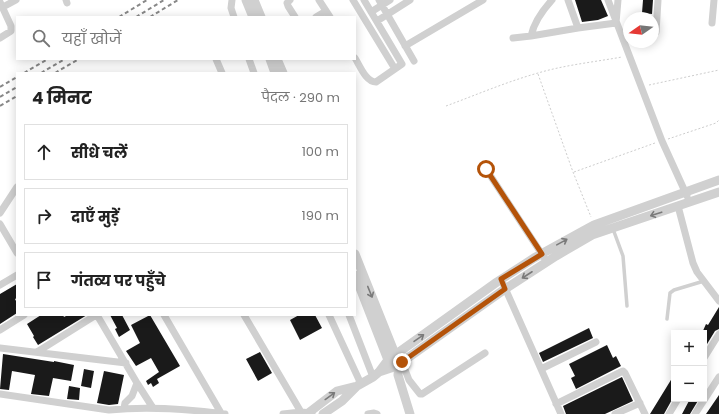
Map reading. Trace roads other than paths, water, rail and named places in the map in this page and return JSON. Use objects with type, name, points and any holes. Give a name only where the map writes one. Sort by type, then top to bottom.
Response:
[{"type":"street","points":[[0,38],[11,31],[11,26],[2,5],[16,0]]},
{"type":"street","points":[[232,0],[231,8],[234,16]]},
{"type":"street","points":[[246,0],[253,16]]},
{"type":"street","points":[[254,0],[261,16]]},
{"type":"street","points":[[290,0],[288,6],[294,16]]},
{"type":"street","points":[[319,0],[328,14]]},
{"type":"street","points":[[353,0],[395,69]]},
{"type":"street","points":[[356,60],[370,81],[376,82],[401,66],[402,63],[364,0]]},
{"type":"street","points":[[371,12],[380,3],[390,0]]},
{"type":"street","points":[[377,21],[410,0]]},
{"type":"street","points":[[405,46],[483,0]]},
{"type":"street","points":[[532,36],[533,28],[538,16],[552,0]]},
{"type":"street","points":[[568,0],[578,28]]},
{"type":"street","points":[[608,0],[662,141],[686,192],[689,202]]},
{"type":"street","points":[[657,12],[658,0]]},
{"type":"street","points":[[712,23],[714,0]]},
{"type":"street","points":[[616,23],[617,1]]},
{"type":"street","points":[[380,3],[414,61]]},
{"type":"street","points":[[513,38],[616,23]]},
{"type":"street","points":[[216,60],[222,72]]},
{"type":"street","points":[[249,60],[254,72]]},
{"type":"street","points":[[270,60],[275,72]]},
{"type":"street","points":[[277,60],[283,72]]},
{"type":"street","points":[[486,169],[547,262]]},
{"type":"street","points":[[397,365],[501,279],[542,254],[594,225],[719,180]]},
{"type":"street","points":[[0,213],[16,189]]},
{"type":"street","points":[[324,414],[342,401],[359,385],[376,374],[397,365],[505,289],[592,235],[719,192]]},
{"type":"street","points":[[678,206],[693,264],[719,301]]},
{"type":"street","points":[[0,224],[3,236],[16,252]]},
{"type":"street","points":[[356,258],[397,365],[410,414]]},
{"type":"street","points":[[0,285],[16,275]]},
{"type":"street","points":[[356,277],[397,365],[420,394],[484,353]]},
{"type":"street","points":[[501,279],[561,414]]},
{"type":"street","points":[[0,330],[22,316]]},
{"type":"street","points":[[37,352],[95,316]]},
{"type":"street","points":[[98,316],[153,408]]},
{"type":"street","points":[[165,316],[223,414]]},
{"type":"street","points":[[245,316],[307,413]]},
{"type":"street","points":[[329,316],[359,385]]},
{"type":"street","points":[[349,316],[376,374]]},
{"type":"street","points":[[707,353],[719,334]]},
{"type":"street","points":[[541,370],[596,342]]},
{"type":"street","points":[[0,348],[126,363]]},
{"type":"street","points":[[556,404],[621,371],[625,373],[646,414]]},
{"type":"street","points":[[696,414],[719,377]]},
{"type":"street","points":[[124,408],[125,403],[132,396],[137,383]]},
{"type":"street","points":[[283,414],[307,413],[337,391],[359,385]]},
{"type":"street","points":[[0,394],[108,410],[124,408],[153,408],[223,414]]},
{"type":"street","points":[[615,414],[640,402]]},
{"type":"street","points":[[669,414],[676,402]]},
{"type":"street","points":[[368,414],[377,414]]},
{"type":"lane","points":[[612,228],[623,256],[627,306]]},
{"type":"lane","points":[[667,319],[670,292],[704,281]]},
{"type":"railway","points":[[121,16],[147,0]]},
{"type":"railway","points":[[138,16],[164,0]]},
{"type":"railway","points":[[152,16],[178,0]]},
{"type":"railway","points":[[26,72],[46,60]]},
{"type":"railway","points":[[43,72],[63,60]]},
{"type":"railway","points":[[57,72],[77,60]]},
{"type":"railway","points":[[0,87],[16,78]]},
{"type":"railway","points":[[0,97],[16,88]]},
{"type":"railway","points":[[0,106],[16,97]]}]
